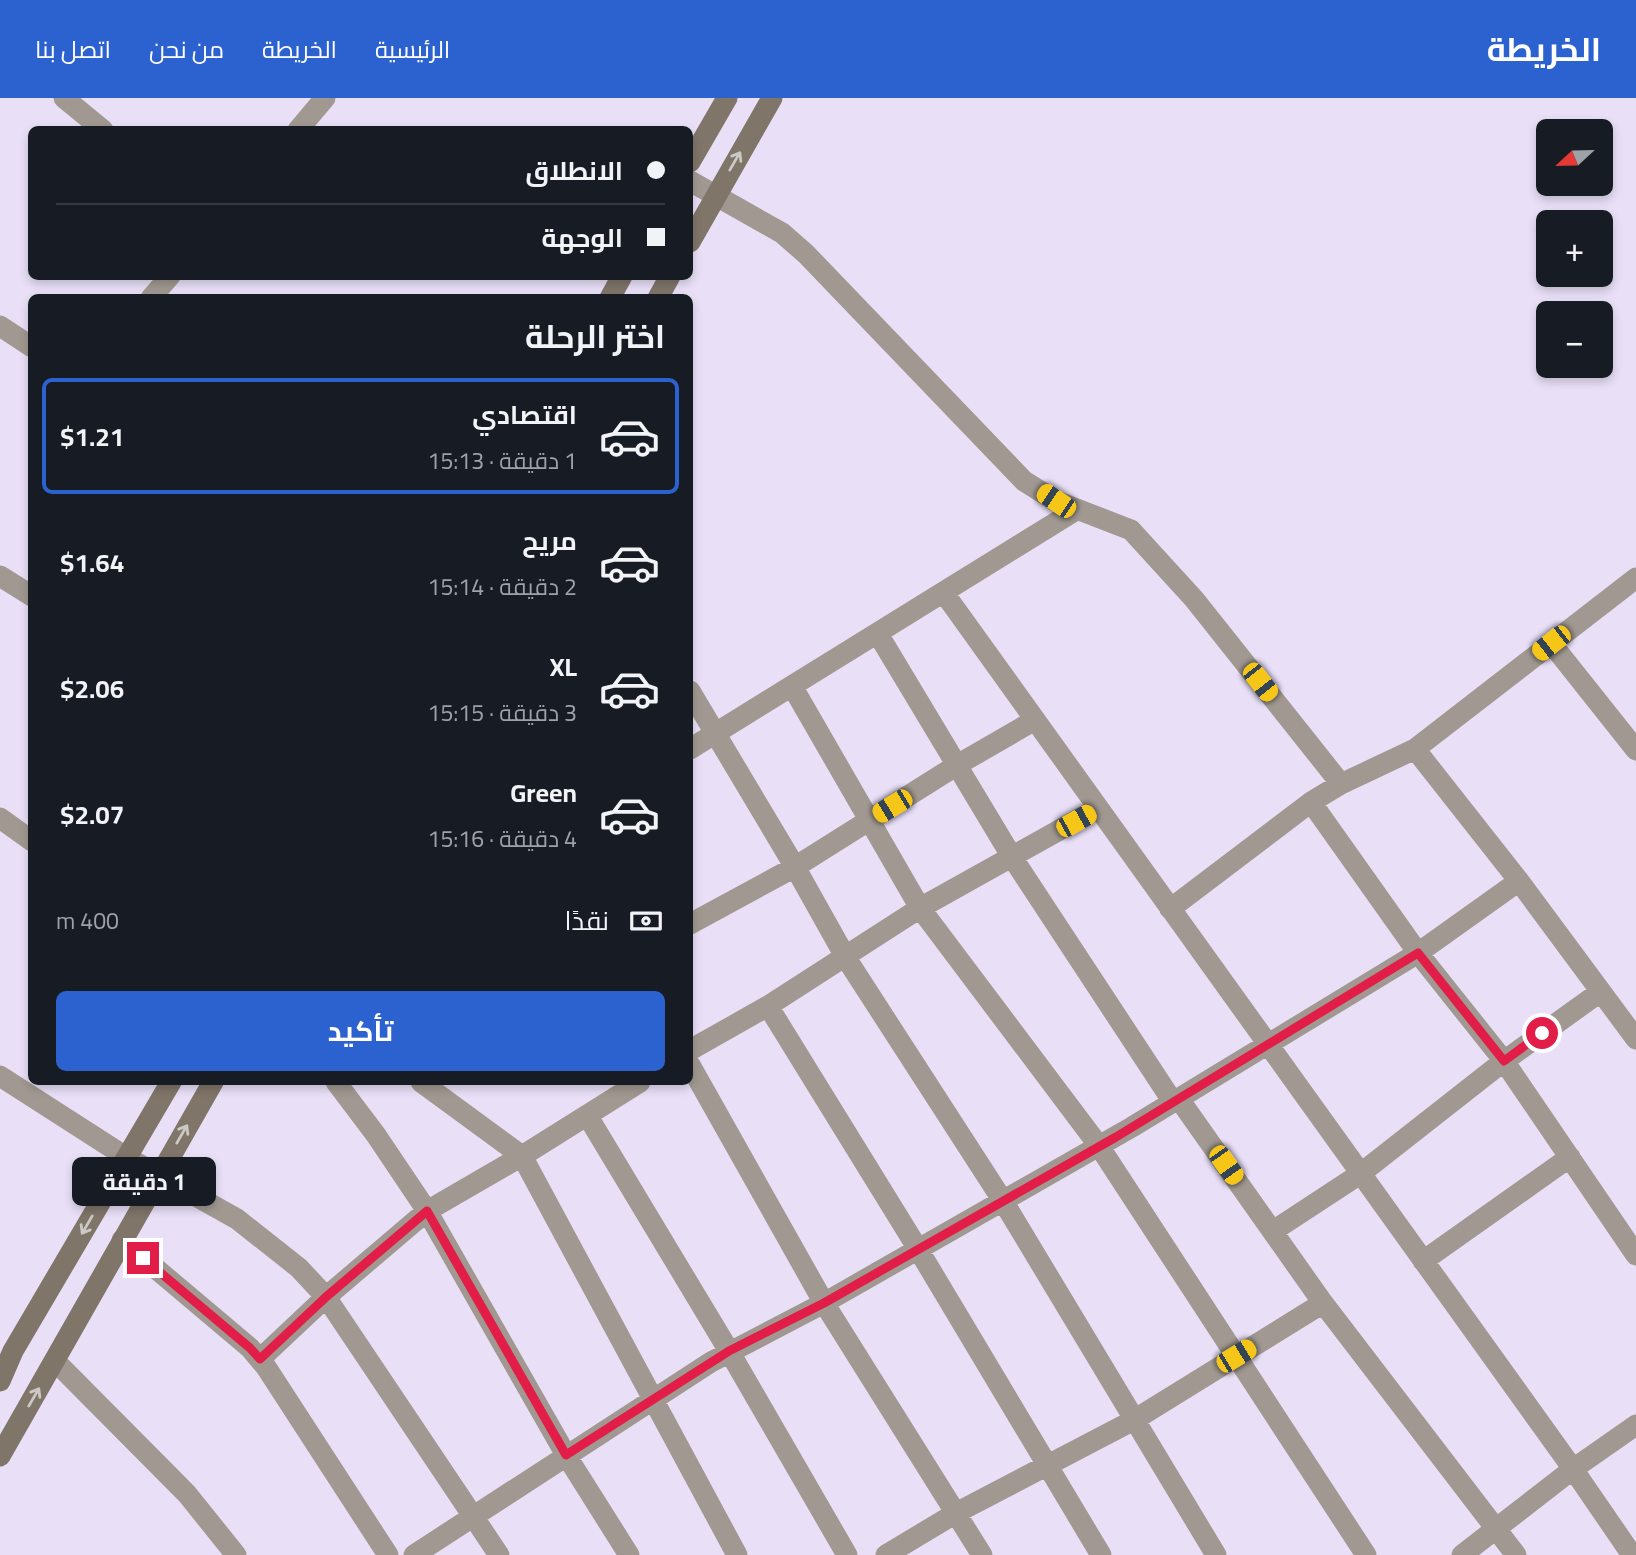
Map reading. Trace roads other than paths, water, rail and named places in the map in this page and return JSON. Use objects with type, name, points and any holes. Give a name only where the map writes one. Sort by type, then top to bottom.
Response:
[{"type":"main road","points":[[693,237],[772,98]]},
{"type":"main road","points":[[693,156],[722,100]]},
{"type":"main road","points":[[0,1381],[7,1347],[169,1085]]},
{"type":"main road","points":[[0,1456],[211,1085]]},
{"type":"street","points":[[64,98],[98,126]]},
{"type":"street","points":[[301,126],[325,98]]},
{"type":"street","points":[[693,183],[782,233],[806,254],[1024,481],[1056,501],[1131,530],[1194,599],[1341,785]]},
{"type":"street","points":[[154,294],[167,280]]},
{"type":"street","points":[[0,326],[28,344]]},
{"type":"street","points":[[693,747],[1076,510]]},
{"type":"street","points":[[0,576],[28,594]]},
{"type":"street","points":[[1170,909],[1311,802],[1415,749],[1636,578]]},
{"type":"street","points":[[944,593],[1632,1555]]},
{"type":"street","points":[[878,634],[1012,857],[1176,1100],[1323,1303],[1516,1555]]},
{"type":"street","points":[[1551,643],[1636,750]]},
{"type":"street","points":[[792,686],[920,908],[1099,1146],[1366,1555]]},
{"type":"street","points":[[693,696],[846,958],[1003,1201],[1216,1555]]},
{"type":"street","points":[[693,922],[795,867],[957,765],[1035,720]]},
{"type":"street","points":[[1415,749],[1519,881],[1636,1040]]},
{"type":"street","points":[[1311,802],[1418,953],[1504,1061],[1636,1255]]},
{"type":"street","points":[[693,1048],[846,958],[920,908],[1097,808]]},
{"type":"street","points":[[0,818],[28,829]]},
{"type":"street","points":[[414,1555],[729,1351],[824,1303],[1099,1146],[1418,953],[1519,881]]},
{"type":"street","points":[[1273,1231],[1360,1174],[1504,1061],[1600,992]]},
{"type":"street","points":[[768,1006],[918,1249],[1101,1555]]},
{"type":"street","points":[[693,1070],[824,1303],[982,1555]]},
{"type":"street","points":[[0,1076],[126,1157],[237,1219],[299,1268],[326,1297],[499,1555]]},
{"type":"street","points":[[338,1085],[427,1211],[566,1455],[629,1555]]},
{"type":"street","points":[[425,1085],[522,1156],[737,1555]]},
{"type":"street","points":[[260,1359],[326,1297],[427,1211],[522,1156],[635,1085]]},
{"type":"street","points":[[587,1115],[729,1351],[847,1555]]},
{"type":"street","points":[[1423,1261],[1570,1157]]},
{"type":"street","points":[[122,1240],[260,1359],[387,1555]]},
{"type":"street","points":[[886,1555],[956,1513],[1134,1420],[1323,1303]]},
{"type":"street","points":[[55,1361],[187,1494],[236,1555]]},
{"type":"street","points":[[1462,1555],[1573,1469],[1636,1425]]}]
